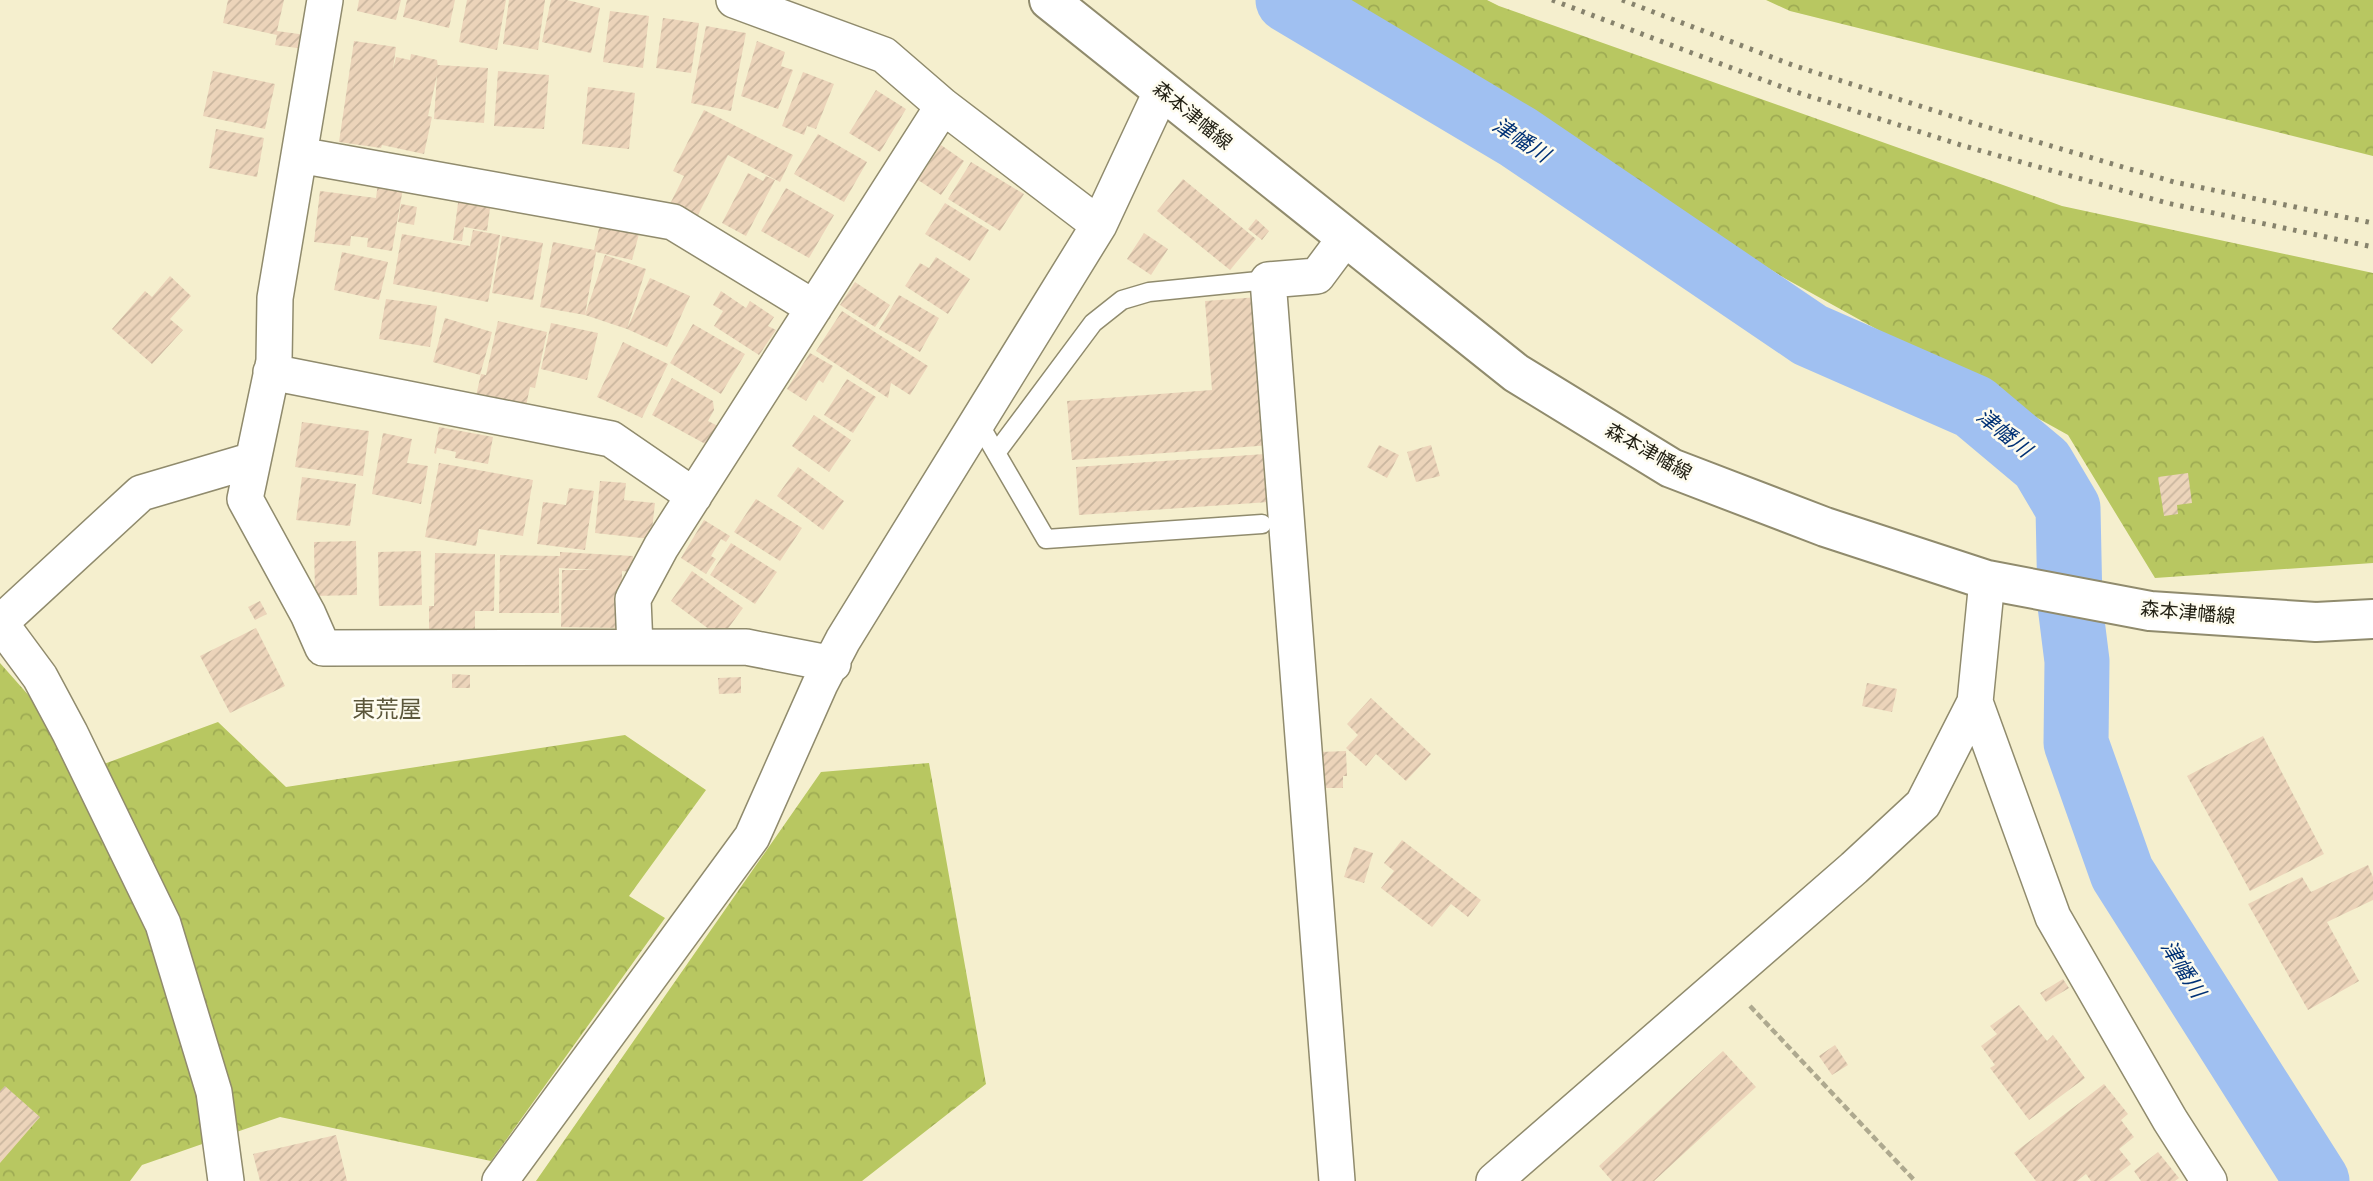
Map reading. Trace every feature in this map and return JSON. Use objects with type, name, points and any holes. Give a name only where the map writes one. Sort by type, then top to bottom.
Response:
[{"type":"main road","name":"森本津幡線","points":[[1049,0],[1516,373],[1671,468],[1825,527],[1987,580],[2150,611],[2316,622],[2373,619]]},
{"type":"street","points":[[325,0],[275,298],[274,361],[246,499],[323,648],[746,647],[833,664]]},
{"type":"street","points":[[734,0],[884,55],[943,106],[1099,225]]},
{"type":"street","points":[[500,1181],[752,836],[820,684],[833,664],[843,640],[1099,225],[1162,90]]},
{"type":"street","points":[[635,648],[633,599],[661,547],[943,106]]},
{"type":"street","points":[[299,155],[673,222],[814,308]]},
{"type":"street","points":[[1337,1181],[1268,280],[1317,276],[1346,237]]},
{"type":"street","points":[[271,373],[611,439],[694,496]]},
{"type":"street","points":[[226,1181],[214,1092],[163,924],[40,677],[0,626],[141,493],[253,460]]},
{"type":"street","points":[[1494,1181],[1854,868],[1923,803],[1975,702],[1987,580]]},
{"type":"street","points":[[1975,702],[2053,917],[2170,1120],[2209,1181]]},
{"type":"lane","points":[[996,453],[1093,323],[1122,300],[1149,292],[1268,280]]},
{"type":"lane","points":[[978,422],[1046,539],[1262,524]]},
{"type":"path","points":[[1726,980],[1915,1181]]},
{"type":"green space","points":[[1328,0],[1487,0],[2062,206],[2373,273],[2373,563],[2155,578],[2068,435],[1786,279]]},
{"type":"green space","points":[[1766,0],[2373,0],[2373,156],[1790,11]]},
{"type":"green space","points":[[0,663],[93,768],[218,722],[286,787],[625,735],[706,790],[629,896],[665,918],[491,1161],[280,1117],[142,1165],[130,1181],[0,1181]]},
{"type":"green space","points":[[929,763],[986,1084],[862,1181],[536,1181],[821,772]]},
{"type":"building","points":[[228,0],[284,0],[277,31],[306,35],[304,49],[275,45],[277,35],[223,23]]},
{"type":"building","points":[[359,0],[401,0],[396,20],[357,11]]},
{"type":"building","points":[[407,0],[455,0],[449,28],[403,17]]},
{"type":"building","points":[[467,0],[506,0],[497,50],[459,42]]},
{"type":"building","points":[[509,0],[545,0],[538,50],[503,44]]},
{"type":"building","points":[[551,0],[567,0],[600,8],[591,53],[542,42]]},
{"type":"building","points":[[610,11],[649,16],[643,68],[603,62]]},
{"type":"building","points":[[663,18],[699,23],[691,73],[656,68]]},
{"type":"building","points":[[706,26],[746,33],[731,111],[691,103]]},
{"type":"building","points":[[354,41],[396,47],[393,69],[396,57],[410,60],[411,54],[437,60],[438,67],[488,68],[484,123],[434,119],[437,75],[428,116],[432,117],[424,154],[382,145],[381,148],[339,142]]},
{"type":"building","points":[[757,41],[785,52],[781,66],[793,70],[778,109],[741,96]]},
{"type":"building","points":[[213,71],[275,84],[265,129],[203,116]]},
{"type":"building","points":[[498,71],[549,75],[544,129],[494,126]]},
{"type":"building","points":[[803,72],[834,84],[816,129],[807,126],[804,135],[782,126]]},
{"type":"building","points":[[588,87],[635,93],[629,149],[582,144]]},
{"type":"building","points":[[876,90],[906,109],[880,152],[849,133]]},
{"type":"building","points":[[704,110],[793,155],[780,182],[728,155],[696,219],[669,206],[684,176],[673,171]]},
{"type":"building","points":[[216,129],[264,138],[257,177],[209,168]]},
{"type":"building","points":[[818,134],[867,162],[844,202],[794,174]]},
{"type":"building","points":[[941,145],[964,161],[941,195],[918,180]]},
{"type":"building","points":[[971,162],[1024,194],[1000,231],[948,199]]},
{"type":"building","points":[[748,173],[763,181],[766,176],[775,180],[746,236],[722,223]]},
{"type":"building","points":[[1183,179],[1256,239],[1230,270],[1157,211]]},
{"type":"building","points":[[378,183],[403,188],[392,251],[367,247],[368,238],[351,236],[350,246],[314,242],[320,191],[376,198]]},
{"type":"building","points":[[786,188],[834,215],[809,258],[761,231]]},
{"type":"building","points":[[459,196],[491,201],[487,231],[464,227],[462,241],[453,240]]},
{"type":"building","points":[[945,203],[989,230],[970,261],[925,234]]},
{"type":"building","points":[[401,204],[417,207],[414,225],[398,222]]},
{"type":"building","points":[[1256,219],[1269,231],[1262,240],[1248,229]]},
{"type":"building","points":[[600,224],[639,234],[632,260],[596,252],[585,315],[540,307],[553,242],[594,250]]},
{"type":"building","points":[[473,230],[500,235],[488,302],[393,284],[402,234],[470,246]]},
{"type":"building","points":[[1144,233],[1168,249],[1151,275],[1127,259]]},
{"type":"building","points":[[502,236],[543,243],[533,300],[492,293]]},
{"type":"building","points":[[342,252],[388,262],[379,300],[334,290]]},
{"type":"building","points":[[605,255],[646,269],[627,329],[585,315]]},
{"type":"building","points":[[936,257],[970,279],[948,314],[905,286],[920,263],[929,268]]},
{"type":"building","points":[[170,276],[191,296],[170,319],[183,330],[152,364],[112,329],[145,291],[152,297]]},
{"type":"building","points":[[650,278],[690,296],[667,347],[627,329]]},
{"type":"building","points":[[855,282],[890,305],[875,327],[840,305]]},
{"type":"building","points":[[721,291],[746,308],[750,301],[774,317],[768,326],[776,330],[759,355],[714,326],[723,311],[713,305]]},
{"type":"building","points":[[899,295],[939,318],[920,352],[879,329]]},
{"type":"building","points":[[1259,297],[1271,445],[1072,460],[1067,401],[1212,390],[1205,301]]},
{"type":"building","points":[[386,299],[437,306],[430,347],[379,339]]},
{"type":"building","points":[[842,311],[928,366],[910,395],[891,383],[888,398],[816,351]]},
{"type":"building","points":[[445,318],[492,332],[480,375],[433,362]]},
{"type":"building","points":[[498,321],[547,332],[535,388],[530,387],[526,406],[476,396],[481,374],[486,375]]},
{"type":"building","points":[[551,323],[598,333],[587,380],[541,369]]},
{"type":"building","points":[[693,324],[745,354],[721,394],[670,363]]},
{"type":"building","points":[[623,342],[668,364],[642,418],[597,397]]},
{"type":"building","points":[[810,353],[833,366],[823,383],[819,380],[806,401],[787,389]]},
{"type":"building","points":[[672,378],[713,401],[714,410],[708,421],[720,427],[709,446],[652,415]]},
{"type":"building","points":[[847,379],[876,397],[853,433],[824,415]]},
{"type":"building","points":[[814,415],[851,440],[829,472],[792,446]]},
{"type":"building","points":[[302,422],[369,431],[363,476],[295,467]]},
{"type":"building","points":[[439,427],[493,437],[488,464],[455,458],[456,452],[437,448],[436,454],[434,453]]},
{"type":"building","points":[[383,433],[412,439],[407,463],[428,466],[421,504],[372,494]]},
{"type":"building","points":[[1379,445],[1399,455],[1387,478],[1367,467]]},
{"type":"building","points":[[1431,445],[1440,476],[1416,482],[1407,452]]},
{"type":"building","points":[[1265,454],[1269,502],[1079,515],[1076,467]]},
{"type":"building","points":[[439,463],[533,480],[523,536],[479,529],[476,546],[425,537]]},
{"type":"building","points":[[798,467],[844,501],[823,530],[777,496]]},
{"type":"building","points":[[2188,473],[2192,503],[2177,505],[2178,514],[2164,516],[2158,477]]},
{"type":"building","points":[[302,477],[356,484],[350,526],[296,520]]},
{"type":"building","points":[[600,481],[626,483],[624,500],[655,503],[651,539],[595,533]]},
{"type":"building","points":[[569,488],[594,491],[585,550],[537,544],[543,502],[566,505]]},
{"type":"building","points":[[756,499],[802,528],[780,561],[734,532]]},
{"type":"building","points":[[704,520],[730,536],[726,542],[721,539],[711,556],[716,559],[706,574],[681,558]]},
{"type":"building","points":[[356,541],[357,595],[315,596],[314,542]]},
{"type":"building","points":[[731,543],[777,572],[755,604],[710,575]]},
{"type":"building","points":[[421,551],[422,605],[379,606],[378,552]]},
{"type":"building","points":[[560,552],[633,556],[632,572],[622,571],[621,628],[561,627],[562,570],[595,570],[559,568],[559,613],[499,613],[500,555],[560,556]]},
{"type":"building","points":[[435,553],[495,554],[494,611],[475,611],[475,637],[429,637],[429,606],[434,606]]},
{"type":"building","points":[[692,571],[743,608],[721,638],[671,601]]},
{"type":"building","points":[[260,601],[267,614],[255,620],[248,607]]},
{"type":"building","points":[[256,628],[285,686],[230,713],[200,656]]},
{"type":"building","points":[[452,674],[470,675],[470,688],[452,688]]},
{"type":"building","points":[[741,677],[741,693],[719,694],[718,678]]},
{"type":"building","points":[[1867,683],[1897,689],[1892,712],[1862,706]]},
{"type":"building","points":[[1371,698],[1431,754],[1406,781],[1376,754],[1366,766],[1346,748],[1358,735],[1347,724]]},
{"type":"building","points":[[2263,736],[2324,854],[2250,891],[2187,776]]},
{"type":"building","points":[[1346,751],[1347,776],[1343,776],[1343,788],[1322,788],[1320,752]]},
{"type":"building","points":[[1402,840],[1481,900],[1468,917],[1451,904],[1432,927],[1381,888],[1394,871],[1384,863]]},
{"type":"building","points":[[1354,847],[1373,853],[1364,883],[1344,877]]},
{"type":"building","points":[[2368,865],[2373,877],[2373,900],[2327,922],[2359,981],[2308,1010],[2248,904],[2302,877],[2311,892]]},
{"type":"building","points":[[2063,979],[2069,988],[2046,1002],[2040,993]]},
{"type":"building","points":[[2019,1005],[2047,1041],[2053,1035],[2085,1078],[2029,1120],[1990,1068],[1995,1065],[1981,1046],[1997,1034],[1990,1026]]},
{"type":"building","points":[[1835,1045],[1848,1065],[1832,1075],[1819,1056]]},
{"type":"building","points":[[1723,1051],[1756,1087],[1654,1181],[1612,1181],[1599,1166]]},
{"type":"building","points":[[2104,1084],[2128,1114],[2121,1120],[2134,1137],[2119,1149],[2131,1164],[2109,1181],[2091,1181],[2086,1174],[2077,1181],[2036,1181],[2014,1153]]},
{"type":"building","points":[[5,1086],[40,1117],[0,1163],[0,1091]]},
{"type":"building","points":[[336,1135],[347,1181],[260,1181],[253,1154]]},
{"type":"building","points":[[2158,1152],[2179,1178],[2175,1181],[2141,1181],[2134,1171]]},
{"type":"waterway","name":"津幡川","points":[[1288,0],[1518,137],[1810,335],[1974,407],[2042,464],[2068,508],[2070,605],[2077,661],[2076,743],[2122,873],[2317,1181]]},
{"type":"railway","points":[[1552,0],[1790,90],[1964,146],[2167,203],[2373,247]]},
{"type":"railway","points":[[1622,0],[1795,66],[1973,123],[2174,182],[2373,223]]},
{"type":"district","name":"東荒屋","points":[[387,709]]}]
